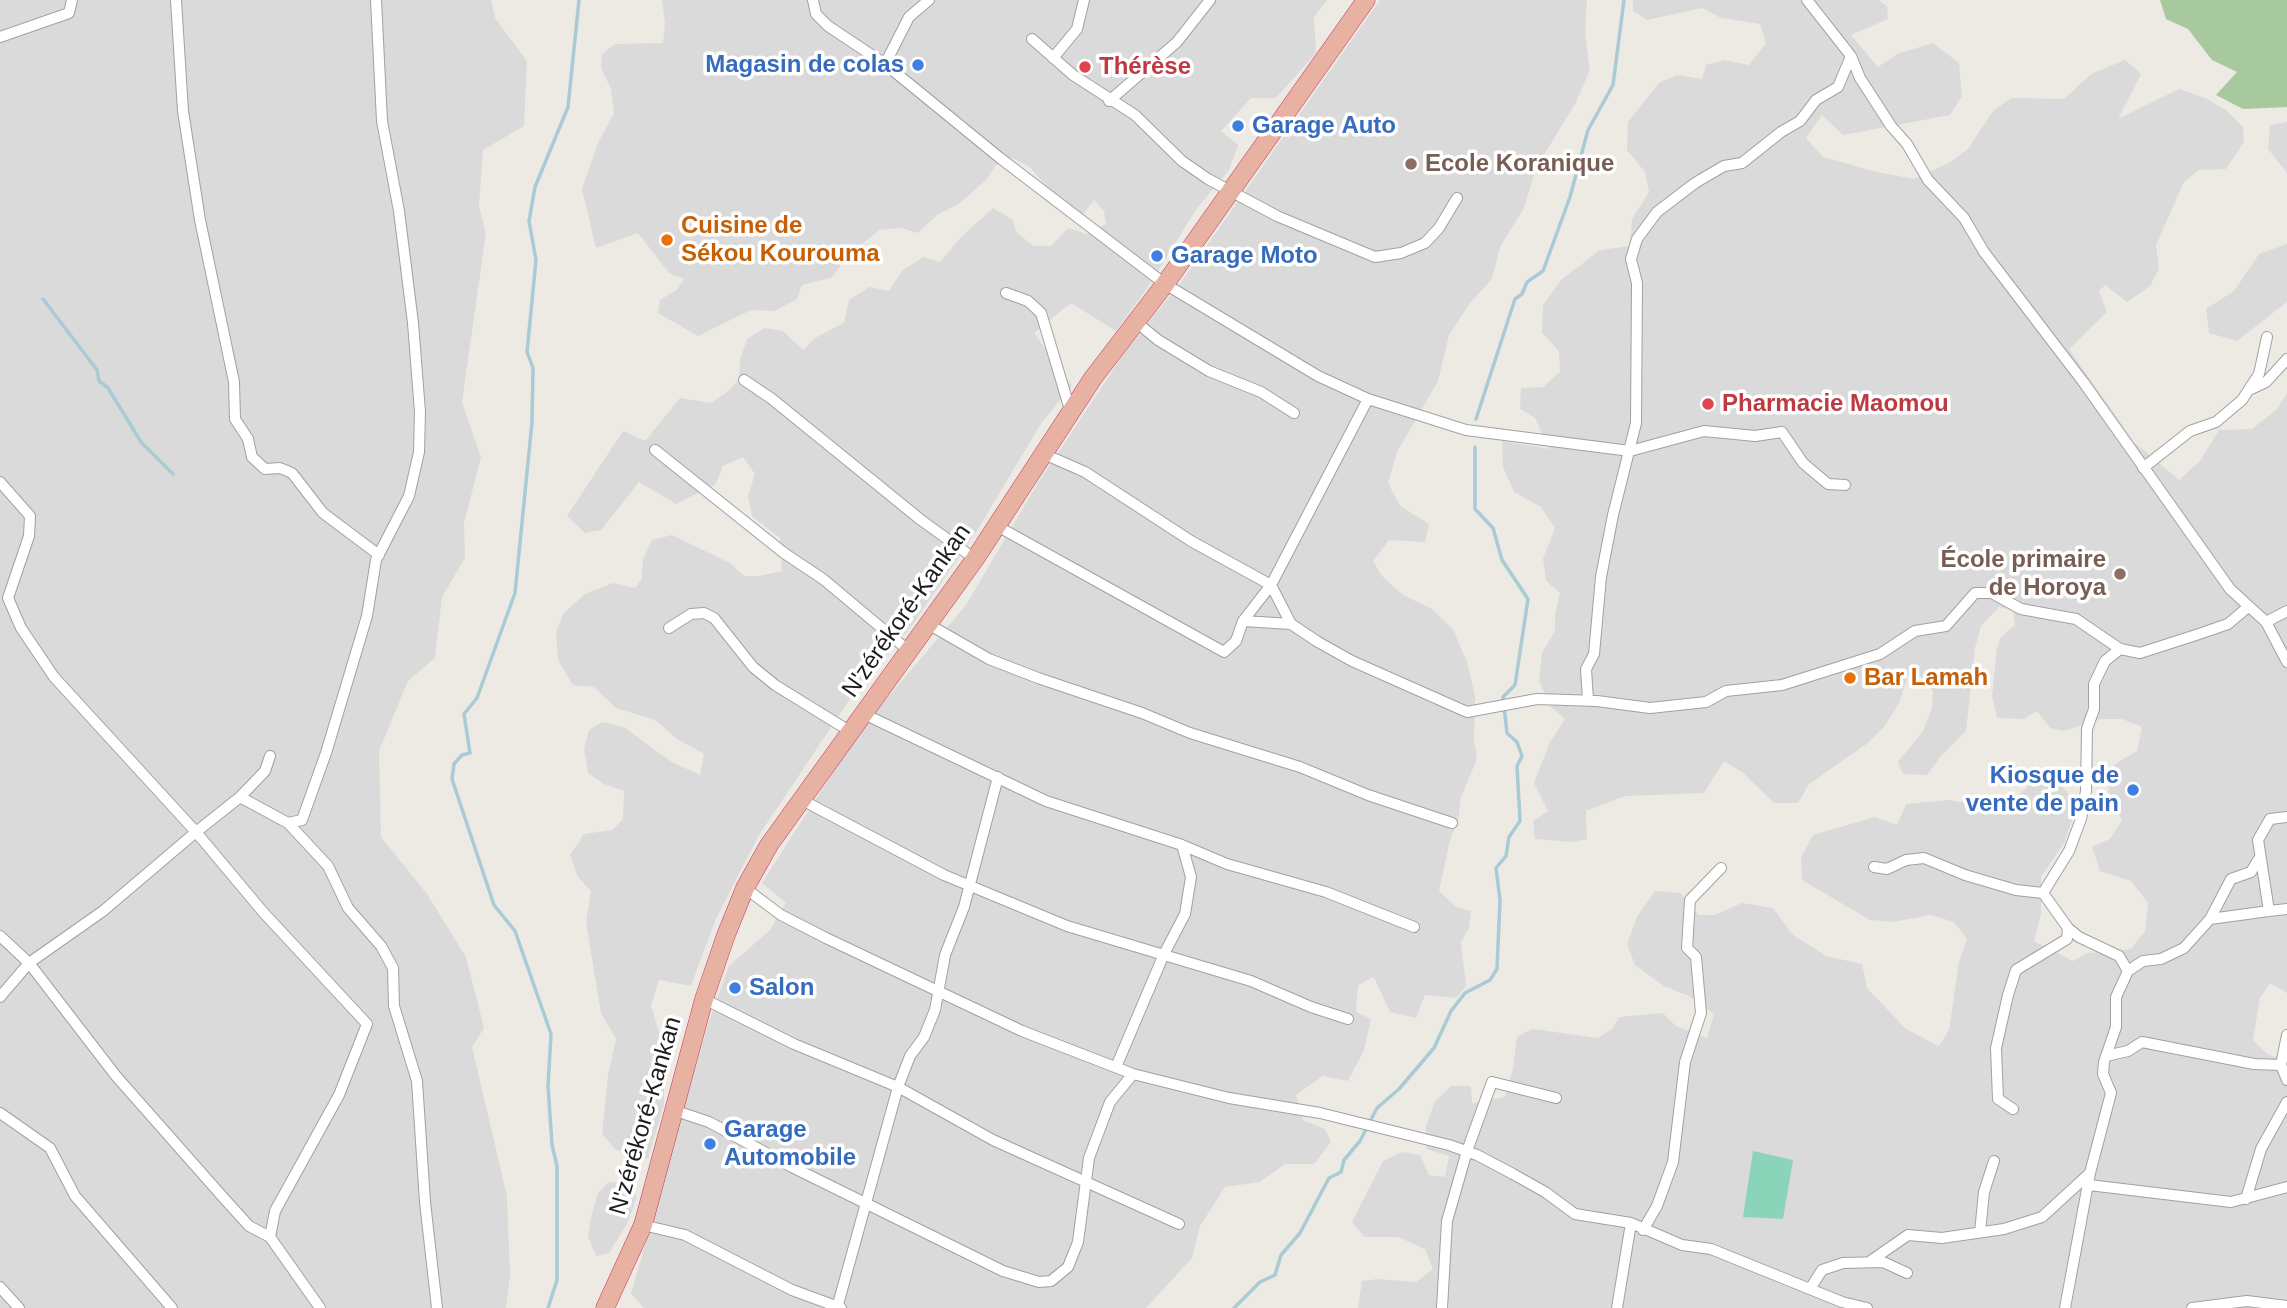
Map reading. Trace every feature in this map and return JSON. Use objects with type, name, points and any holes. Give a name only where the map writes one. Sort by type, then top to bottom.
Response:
[{"type":"highway","name":"N'zérékoré-Kankan","points":[[605,1308],[643,1225],[704,999],[745,888],[769,845],[975,559],[1135,321],[1165,284],[1367,0]]},
{"type":"street","points":[[0,37],[69,13],[72,0]]},
{"type":"street","points":[[176,0],[183,111],[200,220],[234,382],[236,418],[248,439],[253,457],[265,469],[281,468],[292,473],[323,513],[379,555]]},
{"type":"street","points":[[288,823],[302,820],[326,753],[367,616],[379,555],[409,496],[419,452],[420,412],[413,323],[399,211],[382,121],[376,0]]},
{"type":"street","points":[[813,0],[816,14],[828,26],[885,64],[1000,158],[1165,284],[1318,376],[1368,399],[1484,434],[1630,452],[1704,432],[1755,436],[1782,432],[1802,463],[1828,485],[1845,485]]},
{"type":"street","points":[[885,64],[909,17],[929,0]]},
{"type":"street","points":[[1053,58],[1077,29],[1084,0]]},
{"type":"street","points":[[1109,101],[1177,42],[1210,0]]},
{"type":"street","points":[[1807,0],[1851,56],[1860,78],[1891,126],[1907,144],[1928,180],[1964,218],[1984,252],[2084,383],[2230,589],[2266,622],[2287,663]]},
{"type":"street","points":[[1032,38],[1053,58],[1109,101],[1135,115],[1182,161],[1228,192],[1277,216],[1375,257],[1401,253],[1425,243],[1439,228],[1457,198]]},
{"type":"street","points":[[1588,700],[1586,669],[1594,654],[1601,577],[1616,501],[1630,452],[1637,398],[1637,283],[1631,259],[1637,239],[1657,212],[1695,183],[1724,166],[1742,163],[1781,132],[1800,121],[1816,100],[1838,87],[1851,56]]},
{"type":"street","points":[[1006,293],[1028,301],[1041,313],[1071,413]]},
{"type":"street","points":[[1135,321],[1158,340],[1209,370],[1261,392],[1294,413]]},
{"type":"street","points":[[2143,468],[2190,431],[2216,422],[2242,400],[2259,373],[2267,337]]},
{"type":"street","points":[[2249,390],[2266,382],[2287,359]]},
{"type":"street","points":[[744,380],[772,399],[921,520],[975,559]]},
{"type":"street","points":[[997,526],[1224,653],[1236,641],[1243,621],[1271,585],[1298,528],[1326,485],[1336,457],[1368,399]]},
{"type":"street","points":[[655,450],[784,553],[851,601],[909,651]]},
{"type":"street","points":[[1044,454],[1085,472],[1191,541],[1271,585],[1291,624]]},
{"type":"street","points":[[0,482],[30,516],[29,536],[8,598],[22,628],[54,677],[196,832],[263,912],[367,1024],[339,1095],[275,1211],[270,1237]]},
{"type":"street","points":[[1243,621],[1291,624],[1352,662],[1467,712],[1538,699],[1588,700],[1650,708],[1706,702],[1726,691],[1782,685],[1880,654],[1915,631],[1946,626],[1975,593],[1992,593],[2021,609],[2076,619],[2120,649],[2140,653],[2228,624],[2248,607]]},
{"type":"street","points":[[2266,622],[2287,611]]},
{"type":"street","points":[[669,628],[691,614],[704,614],[713,618],[739,651],[768,679],[851,732]]},
{"type":"street","points":[[928,624],[989,659],[1038,678],[1142,713],[1190,733],[1300,767],[1355,790],[1452,823]]},
{"type":"street","points":[[2043,893],[2069,851],[2081,819],[2086,791],[2087,729],[2094,709],[2094,684],[2105,661],[2120,649]]},
{"type":"street","points":[[864,714],[1046,801],[1182,845],[1227,864],[1326,892],[1414,927]]},
{"type":"street","points":[[0,997],[29,964],[103,911],[240,797],[265,771],[270,756]]},
{"type":"street","points":[[643,1225],[685,1236],[792,1290],[839,1307],[898,1087],[910,1056],[924,1037],[940,992],[946,955],[970,885],[998,777]]},
{"type":"street","points":[[240,797],[288,823],[328,866],[348,908],[381,946],[393,968],[394,1006],[417,1081],[425,1202],[437,1308]]},
{"type":"street","points":[[802,800],[944,875],[1067,926],[1251,981],[1311,1007],[1349,1019]]},
{"type":"street","points":[[2269,911],[2258,860],[2258,841],[2270,819],[2287,817]]},
{"type":"street","points":[[1116,1067],[1164,954],[1185,914],[1191,877],[1182,845]]},
{"type":"street","points":[[1874,867],[1887,869],[1906,860],[1924,858],[1984,881],[2043,893],[2068,928],[2079,937],[2119,956],[2128,971]]},
{"type":"street","points":[[2065,1308],[2089,1179],[2111,1093],[2103,1074],[2116,1027],[2116,997],[2128,971],[2143,961],[2161,959],[2184,948],[2210,919],[2231,879],[2252,872],[2258,860]]},
{"type":"street","points":[[1643,1230],[1657,1206],[1673,1162],[1685,1062],[1701,1013],[1696,957],[1687,948],[1690,900],[1720,868]]},
{"type":"street","points":[[745,888],[781,915],[1021,1031],[1133,1074],[1229,1098],[1320,1114],[1467,1151],[1545,1192],[1575,1214],[1630,1223],[1682,1245],[1711,1249],[1810,1289],[1867,1308]]},
{"type":"street","points":[[2210,919],[2287,909]]},
{"type":"street","points":[[2013,1109],[1998,1099],[1996,1048],[2008,995],[2016,970],[2067,939],[2068,928]]},
{"type":"street","points":[[0,936],[29,964],[117,1076],[221,1195],[249,1226],[270,1237],[320,1308]]},
{"type":"street","points":[[704,999],[794,1044],[898,1087],[993,1140],[1179,1224]]},
{"type":"street","points":[[2287,1035],[2281,1065],[2287,1079]]},
{"type":"street","points":[[2106,1056],[2128,1051],[2142,1042],[2253,1064],[2281,1065]]},
{"type":"street","points":[[673,1110],[709,1122],[868,1205],[1003,1271],[1040,1282],[1051,1281],[1068,1267],[1078,1242],[1089,1158],[1110,1102],[1133,1074]]},
{"type":"street","points":[[1442,1308],[1447,1221],[1467,1151],[1492,1082],[1556,1098]]},
{"type":"street","points":[[2246,1199],[2261,1149],[2287,1102]]},
{"type":"street","points":[[0,1113],[50,1148],[75,1196],[172,1308]]},
{"type":"street","points":[[1980,1232],[1984,1192],[1994,1161]]},
{"type":"street","points":[[1869,1262],[1908,1234],[1942,1238],[2004,1229],[2042,1217],[2089,1179],[2196,1200],[2231,1202],[2287,1187]]},
{"type":"street","points":[[1616,1308],[1630,1223]]},
{"type":"street","points":[[1810,1289],[1822,1270],[1843,1263],[1883,1262],[1907,1273]]},
{"type":"street","points":[[0,1287],[19,1308]]},
{"type":"street","points":[[2192,1308],[2248,1301],[2287,1306]]},
{"type":"shaded area","points":[[0,0],[491,0],[495,18],[527,61],[524,126],[483,150],[479,206],[486,233],[462,402],[481,457],[464,523],[465,558],[442,597],[435,658],[408,681],[379,751],[381,837],[427,894],[466,957],[484,1028],[472,1047],[507,1196],[510,1274],[506,1308],[0,1308]]},
{"type":"shaded area","points":[[662,0],[1327,0],[1314,17],[1316,53],[1276,98],[1251,98],[1221,131],[1238,145],[1229,170],[1197,208],[1150,284],[1116,331],[1071,303],[1034,333],[1072,386],[1042,422],[978,529],[913,624],[848,702],[759,835],[715,921],[691,986],[659,980],[651,1006],[664,1048],[664,1105],[648,1158],[637,1158],[615,1149],[602,1134],[608,1075],[616,1039],[601,1013],[586,922],[591,891],[578,877],[570,855],[584,834],[612,830],[623,819],[624,791],[604,784],[588,773],[584,749],[589,730],[602,722],[624,727],[670,761],[700,775],[704,754],[677,739],[655,720],[616,708],[594,687],[573,685],[558,660],[556,632],[563,614],[585,594],[613,583],[635,588],[642,578],[643,559],[652,540],[672,535],[730,563],[744,576],[759,576],[782,571],[780,538],[752,516],[748,496],[755,474],[743,457],[723,466],[715,485],[676,504],[639,482],[601,530],[585,533],[567,516],[623,431],[645,441],[680,398],[711,403],[726,393],[739,380],[740,360],[747,339],[764,328],[783,331],[803,350],[815,338],[844,323],[849,300],[869,287],[889,291],[901,272],[923,257],[940,262],[962,236],[993,208],[1012,219],[1017,233],[1034,246],[1051,246],[1068,228],[1087,234],[1106,224],[1104,211],[1094,200],[1083,214],[1046,186],[1030,167],[1012,158],[995,166],[987,179],[959,204],[937,215],[918,233],[901,228],[879,230],[847,257],[831,278],[802,285],[797,299],[775,311],[751,310],[698,336],[658,313],[660,300],[677,290],[684,279],[669,273],[638,233],[596,248],[582,189],[598,143],[614,113],[611,89],[601,68],[602,54],[615,44],[663,43],[665,23]]},
{"type":"shaded area","points":[[1380,0],[1587,0],[1585,34],[1590,70],[1575,104],[1536,168],[1524,208],[1500,247],[1492,279],[1470,303],[1449,335],[1438,381],[1397,452],[1388,483],[1400,506],[1429,524],[1425,542],[1389,540],[1373,561],[1382,576],[1403,595],[1432,609],[1453,629],[1468,665],[1475,696],[1474,739],[1477,759],[1461,797],[1458,821],[1450,840],[1439,891],[1456,907],[1471,911],[1469,928],[1461,942],[1466,986],[1456,998],[1425,995],[1416,1018],[1390,1012],[1374,977],[1358,985],[1356,1012],[1371,1019],[1364,1050],[1348,1081],[1323,1076],[1296,1095],[1303,1120],[1325,1129],[1331,1142],[1314,1164],[1285,1164],[1260,1182],[1225,1187],[1200,1226],[1192,1258],[1146,1308],[644,1308],[631,1294],[708,1024],[729,966],[770,930],[786,903],[762,883],[858,733],[966,605],[1036,486],[1125,352],[1181,282]]},
{"type":"shaded area","points":[[1633,0],[1878,0],[1887,6],[1888,19],[1851,35],[1878,67],[1897,54],[1933,43],[1959,63],[1962,96],[1950,115],[1843,135],[1822,115],[1806,138],[1823,157],[1877,172],[1914,179],[1949,163],[1968,149],[1993,111],[2011,98],[2064,99],[2091,74],[2125,60],[2141,74],[2118,119],[2179,89],[2205,98],[2226,110],[2243,127],[2244,142],[2226,169],[2199,170],[2184,182],[2156,245],[2159,269],[2150,286],[2127,302],[2105,285],[2099,291],[2107,312],[2069,349],[2134,442],[2179,480],[2200,461],[2219,430],[2252,429],[2277,409],[2287,393],[2287,993],[2270,983],[2260,998],[2253,1040],[2267,1054],[2287,1061],[2287,1308],[1358,1308],[1362,1281],[1378,1279],[1416,1282],[1433,1269],[1425,1249],[1398,1237],[1364,1237],[1352,1222],[1383,1161],[1402,1152],[1420,1155],[1429,1175],[1445,1177],[1449,1156],[1426,1149],[1426,1126],[1435,1101],[1451,1086],[1471,1086],[1472,1103],[1505,1097],[1513,1069],[1517,1037],[1532,1029],[1598,1038],[1613,1028],[1619,1017],[1663,1013],[1676,1026],[1707,1038],[1714,1014],[1689,996],[1664,986],[1635,965],[1627,944],[1637,917],[1655,891],[1680,893],[1699,915],[1715,915],[1742,903],[1773,908],[1793,935],[1826,956],[1862,964],[1867,988],[1906,1029],[1939,1046],[1949,1030],[1959,962],[1967,939],[1954,922],[1931,915],[1893,922],[1870,920],[1802,880],[1801,858],[1813,835],[1875,817],[1897,825],[1906,804],[1948,800],[2004,809],[2042,773],[2058,780],[2077,806],[2064,843],[2041,877],[2041,915],[2034,941],[2073,961],[2088,953],[2131,949],[2145,931],[2148,903],[2131,881],[2100,871],[2092,847],[2110,839],[2122,820],[2110,797],[2106,774],[2118,762],[2137,751],[2142,727],[2122,719],[2101,719],[2064,731],[2050,728],[2037,711],[2024,719],[1997,718],[1992,696],[1997,648],[2001,637],[2015,625],[2013,611],[1999,607],[1981,626],[1975,648],[1966,731],[1940,757],[1927,775],[1903,774],[1898,762],[1923,731],[1932,708],[1933,692],[1922,677],[1908,676],[1899,703],[1884,727],[1868,743],[1809,784],[1798,803],[1774,803],[1742,772],[1724,761],[1704,793],[1625,796],[1586,811],[1587,839],[1572,842],[1535,839],[1533,821],[1548,811],[1534,783],[1550,742],[1565,719],[1551,707],[1539,681],[1542,653],[1555,631],[1560,593],[1546,581],[1543,559],[1555,528],[1541,507],[1514,492],[1503,467],[1502,441],[1549,449],[1535,418],[1520,409],[1521,388],[1543,387],[1560,372],[1559,351],[1542,333],[1543,305],[1561,280],[1600,250],[1630,246],[1632,219],[1649,192],[1645,172],[1627,150],[1628,122],[1659,83],[1677,75],[1702,79],[1706,65],[1724,60],[1749,65],[1766,43],[1760,24],[1721,18],[1702,8],[1647,20],[1633,11]]},
{"type":"shaded area","points":[[2287,122],[2287,173],[2268,149],[2270,125]]},
{"type":"shaded area","points":[[2287,244],[2287,302],[2237,341],[2209,333],[2206,309],[2234,291],[2259,254]]},
{"type":"shaded area","points":[[609,1182],[630,1184],[637,1197],[627,1224],[609,1253],[596,1256],[588,1236],[592,1213],[598,1193]]},
{"type":"green space","points":[[2160,0],[2287,0],[2287,107],[2243,109],[2216,95],[2237,72],[2212,60],[2188,29],[2166,19]]},
{"type":"green space","points":[[1753,1151],[1793,1160],[1783,1219],[1743,1217]]},
{"type":"waterway","points":[[548,1308],[557,1280],[557,1166],[552,1145],[548,1086],[551,1034],[515,931],[494,905],[452,779],[454,764],[462,755],[470,753],[464,714],[477,698],[515,593],[532,422],[533,368],[527,352],[536,260],[529,221],[535,187],[568,107],[579,0]]},
{"type":"waterway","points":[[1476,419],[1515,299],[1522,294],[1527,282],[1543,271],[1570,197],[1588,130],[1613,85],[1624,0]]},
{"type":"waterway","points":[[43,299],[97,370],[99,381],[108,388],[141,442],[173,474]]},
{"type":"waterway","points":[[1234,1308],[1260,1282],[1275,1275],[1281,1255],[1300,1233],[1329,1178],[1341,1172],[1344,1160],[1360,1141],[1377,1108],[1399,1089],[1434,1048],[1451,1011],[1465,993],[1490,980],[1497,969],[1500,900],[1496,868],[1506,856],[1509,837],[1520,821],[1517,766],[1522,756],[1517,742],[1507,733],[1503,697],[1515,685],[1528,599],[1502,560],[1493,528],[1475,509],[1475,447]]},
{"type":"place","name":"Magasin de colas","points":[[918,65]]},
{"type":"place","name":"Thérèse","points":[[1085,67]]},
{"type":"place","name":"Garage Auto","points":[[1238,126]]},
{"type":"place","name":"Ecole Koranique","points":[[1411,164]]},
{"type":"place","name":"Cuisine de Sékou Kourouma","points":[[667,240]]},
{"type":"place","name":"Garage Moto","points":[[1157,256]]},
{"type":"place","name":"Pharmacie Maomou","points":[[1708,404]]},
{"type":"place","name":"École primaire de Horoya","points":[[2120,574]]},
{"type":"place","name":"Bar Lamah","points":[[1850,678]]},
{"type":"place","name":"Kiosque de vente de pain","points":[[2133,790]]},
{"type":"place","name":"Salon","points":[[735,988]]},
{"type":"place","name":"Garage Automobile","points":[[710,1144]]}]
